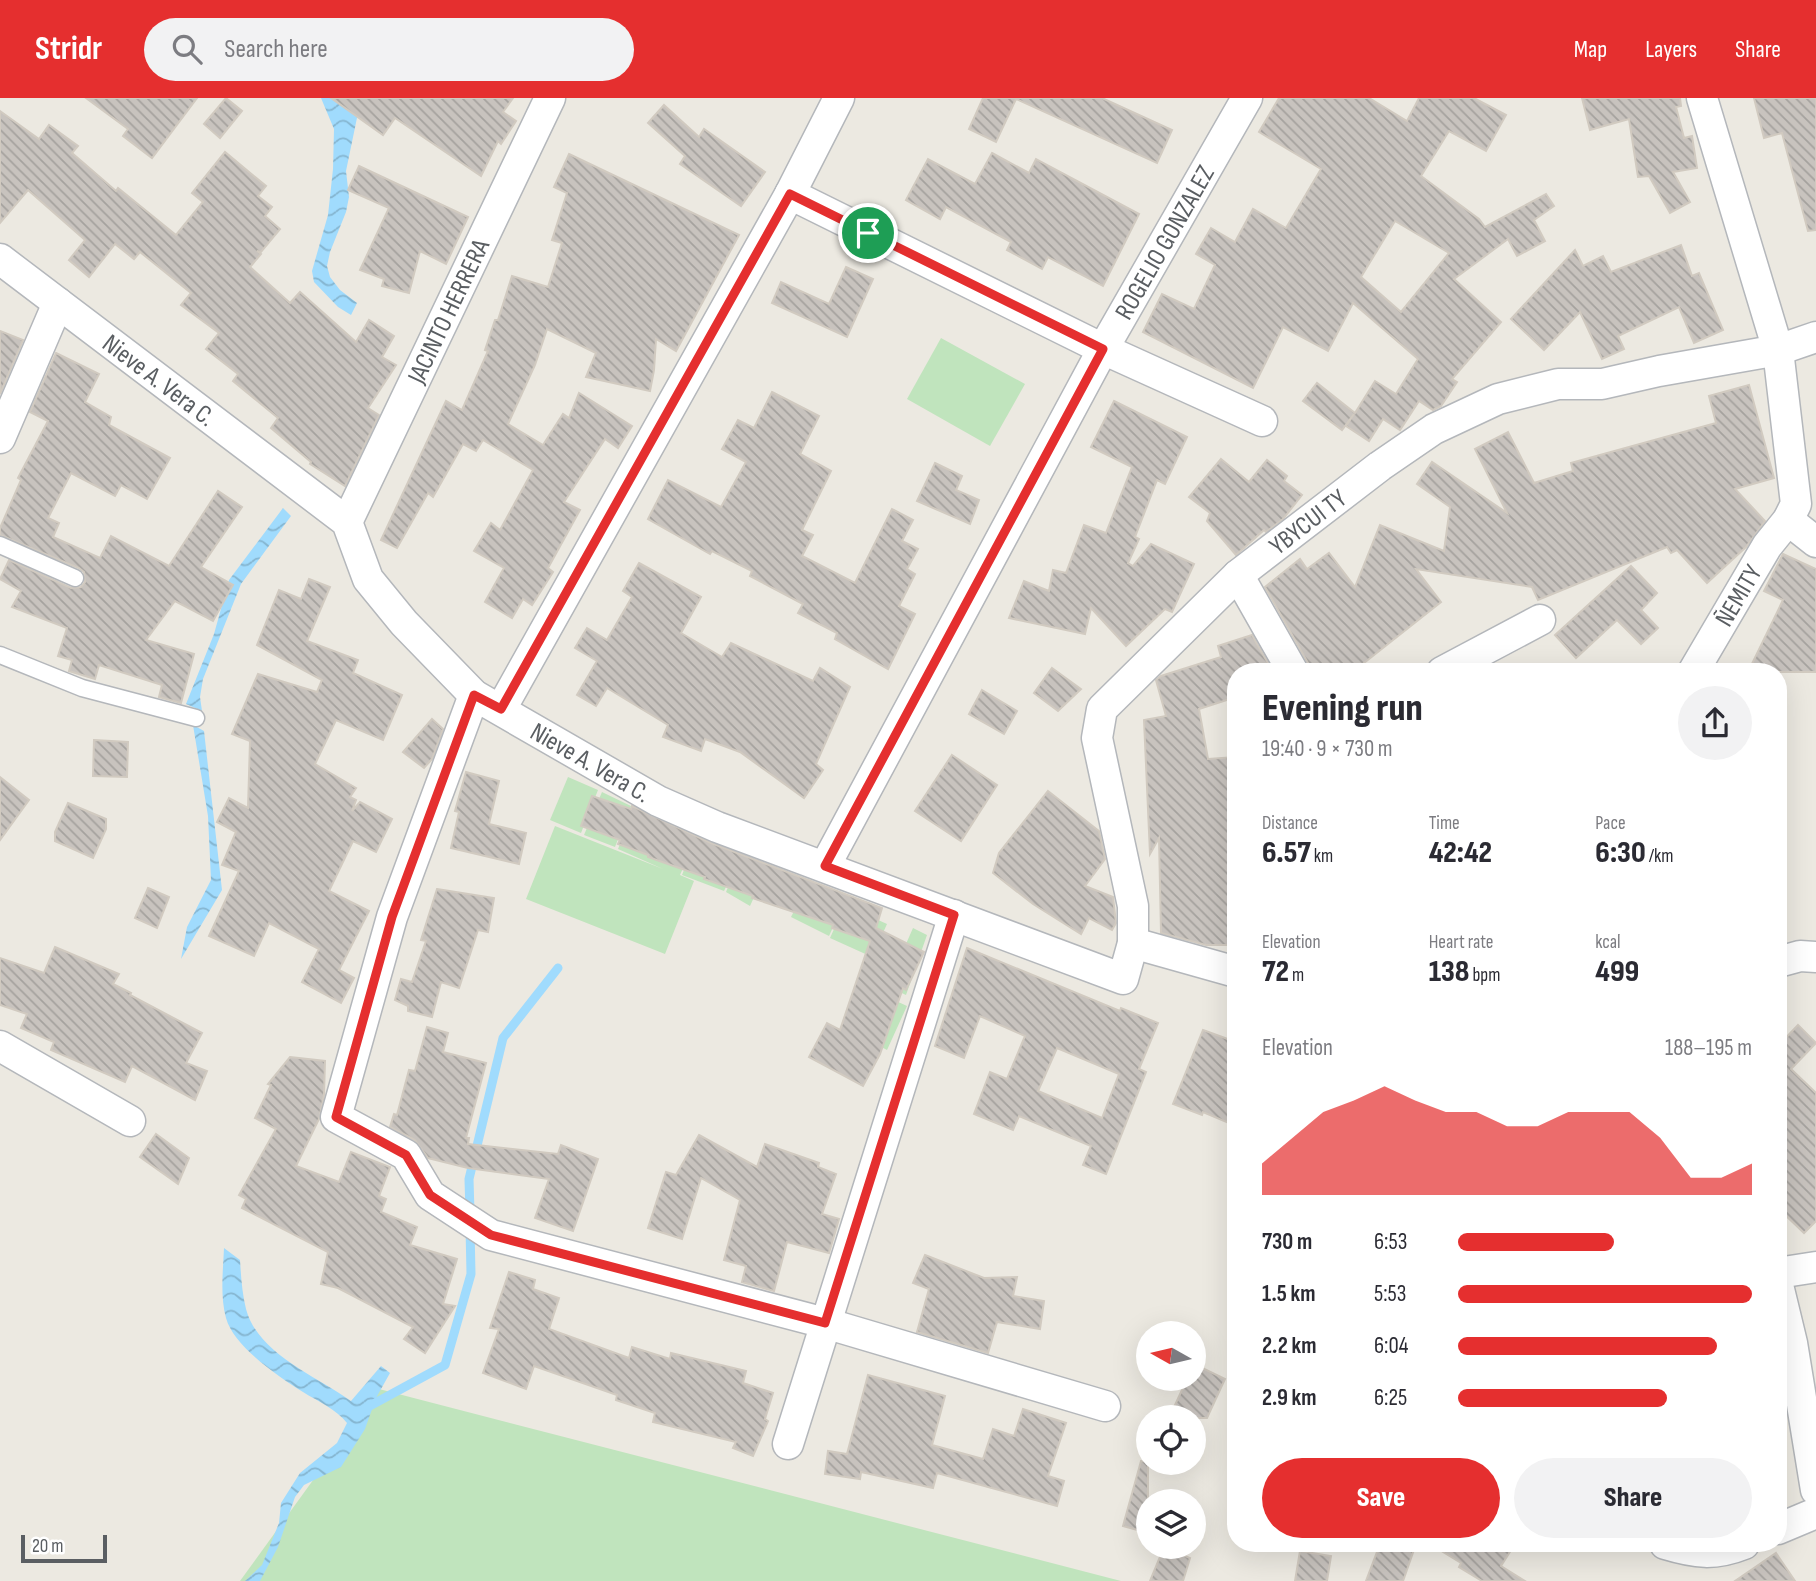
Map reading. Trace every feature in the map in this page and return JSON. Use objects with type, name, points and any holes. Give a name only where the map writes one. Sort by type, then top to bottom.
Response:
[{"type":"street","name":"JACINTO HERRERA","points":[[347,522],[550,98]]},
{"type":"street","points":[[501,709],[790,194],[839,98]]},
{"type":"street","name":"ROGELIO GONZALEZ","points":[[825,866],[1103,349],[1247,98]]},
{"type":"street","points":[[1702,98],[1778,350],[1797,504],[1788,520],[1816,542]]},
{"type":"street","points":[[790,194],[1103,349],[1262,421]]},
{"type":"street","name":"Nieve A. Vera C.","points":[[0,259],[347,522],[368,579],[404,623],[474,695],[658,801],[717,827],[1123,979]]},
{"type":"street","points":[[0,438],[58,303]]},
{"type":"street","name":"YBYCUI TY","points":[[1123,979],[1133,943],[1133,906],[1097,738],[1102,709],[1238,575],[1380,466],[1434,429],[1498,399],[1558,384],[1602,384],[1659,370],[1778,350],[1816,337]]},
{"type":"street","name":"ÑEMITY","points":[[1698,663],[1767,546],[1788,520]]},
{"type":"street","points":[[1238,575],[1288,663]]},
{"type":"street","points":[[1458,663],[1540,620]]},
{"type":"street","points":[[474,695],[392,917],[336,1117],[406,1155],[430,1195],[491,1235],[825,1323],[1105,1406]]},
{"type":"street","points":[[788,1444],[954,915]]},
{"type":"street","points":[[1133,943],[1227,969]]},
{"type":"street","points":[[1787,960],[1800,956],[1816,957]]},
{"type":"street","points":[[0,1046],[130,1121]]},
{"type":"street","points":[[1787,1271],[1816,1266]]},
{"type":"street","points":[[1787,1319],[1816,1490]]},
{"type":"street","points":[[1787,1525],[1816,1513]]},
{"type":"lane","points":[[0,545],[75,578]]},
{"type":"lane","points":[[0,655],[82,688],[196,718]]},
{"type":"green space","points":[[941,338],[1025,384],[990,446],[907,399]]},
{"type":"green space","points":[[568,777],[598,790],[581,833],[550,820]]},
{"type":"green space","points":[[602,792],[631,806],[615,847],[584,835]]},
{"type":"green space","points":[[635,807],[739,860],[724,891],[682,875],[696,839],[680,875],[694,881],[665,954],[526,899],[555,826],[663,869],[618,849]]},
{"type":"green space","points":[[739,861],[765,873],[750,906],[726,892]]},
{"type":"green space","points":[[807,886],[844,903],[829,936],[791,917]]},
{"type":"green space","points":[[845,905],[887,924],[872,957],[830,938]]},
{"type":"green space","points":[[913,928],[927,935],[906,995],[861,974],[895,969]]},
{"type":"green space","points":[[868,988],[907,1006],[887,1050],[849,1030]]},
{"type":"green space","points":[[379,1389],[1121,1581],[240,1581]]},
{"type":"water","points":[[321,98],[351,98],[358,113],[346,171],[349,197],[346,212],[327,266],[330,277],[340,290],[357,303],[351,315],[338,307],[314,282],[312,271],[328,215],[333,169],[334,129]]},
{"type":"water","points":[[283,508],[291,516],[241,584],[203,679],[200,697],[202,711],[186,704],[214,634],[229,580]]},
{"type":"water","points":[[193,725],[204,731],[222,890],[181,959],[187,927],[211,880],[208,816]]},
{"type":"water","points":[[224,1248],[240,1260],[246,1309],[253,1325],[275,1351],[351,1401],[381,1366],[390,1373],[376,1398],[365,1429],[341,1467],[304,1485],[295,1497],[278,1547],[260,1581],[245,1581],[262,1565],[279,1523],[281,1503],[300,1473],[337,1443],[347,1423],[332,1410],[270,1370],[238,1340],[224,1310]]},
{"type":"building","points":[[86,98],[197,98],[152,158],[123,136],[128,129]]},
{"type":"building","points":[[226,98],[242,111],[220,138],[204,124]]},
{"type":"building","points":[[331,98],[513,98],[503,112],[516,121],[501,144],[498,141],[481,176],[395,118],[383,135]]},
{"type":"building","points":[[983,98],[1102,98],[1172,130],[1157,163],[1016,99],[996,142],[969,129]]},
{"type":"building","points":[[1279,98],[1369,98],[1407,121],[1419,98],[1474,98],[1506,115],[1486,151],[1449,131],[1421,176],[1479,219],[1485,227],[1546,194],[1554,206],[1534,220],[1545,241],[1517,256],[1508,239],[1454,279],[1501,322],[1452,379],[1457,382],[1441,406],[1433,410],[1419,401],[1400,430],[1383,419],[1369,441],[1346,426],[1354,414],[1342,430],[1303,401],[1317,383],[1355,413],[1375,381],[1396,394],[1418,359],[1353,303],[1328,351],[1283,327],[1253,388],[1143,332],[1162,294],[1194,309],[1215,265],[1196,254],[1211,228],[1235,242],[1253,209],[1286,228],[1321,169],[1259,132]],"holes":[[[1395,221],[1449,253],[1401,312],[1361,277]]]},
{"type":"building","points":[[1582,98],[1680,98],[1681,106],[1676,107],[1684,138],[1692,136],[1697,168],[1673,172],[1690,202],[1670,213],[1649,176],[1638,177],[1629,119],[1590,130]]},
{"type":"building","points":[[1754,98],[1816,98],[1816,230],[1808,231],[1782,133],[1764,138]]},
{"type":"building","points":[[664,105],[699,137],[704,129],[765,172],[741,206],[680,164],[685,156],[648,123]]},
{"type":"building","points":[[0,111],[39,139],[49,125],[78,146],[72,153],[116,191],[118,188],[176,235],[203,202],[192,193],[225,152],[266,186],[258,196],[272,207],[265,216],[280,229],[261,252],[257,251],[261,254],[250,267],[290,303],[300,292],[356,342],[369,320],[394,336],[382,357],[396,365],[368,408],[379,415],[345,486],[310,464],[311,462],[271,428],[278,418],[233,381],[238,374],[206,349],[219,333],[181,305],[191,293],[140,252],[134,259],[115,244],[89,277],[69,260],[85,240],[28,190],[0,223]]},
{"type":"building","points":[[992,153],[1029,173],[1036,159],[1139,214],[1103,286],[1048,257],[1042,269],[1007,250],[1011,242],[946,207],[940,219],[906,200],[928,159],[975,184]]},
{"type":"building","points":[[569,154],[739,235],[676,351],[656,339],[650,391],[586,377],[596,353],[547,329],[535,365],[508,424],[543,445],[563,414],[569,418],[579,393],[632,426],[618,448],[605,439],[564,502],[580,510],[548,568],[553,572],[532,605],[523,599],[512,618],[485,602],[504,568],[474,551],[491,523],[500,530],[533,470],[483,440],[476,451],[463,444],[433,497],[428,493],[397,548],[381,540],[446,401],[462,410],[488,351],[485,350],[512,276],[548,287],[562,243],[552,240],[567,193],[554,187]]},
{"type":"building","points":[[359,166],[468,217],[446,264],[420,251],[409,293],[382,286],[384,279],[360,270],[389,208],[348,190]]},
{"type":"building","points":[[1681,245],[1692,276],[1699,273],[1723,330],[1694,343],[1679,307],[1618,336],[1624,349],[1602,359],[1580,312],[1544,350],[1511,319],[1575,250],[1583,266],[1603,256],[1611,272]]},
{"type":"building","points":[[846,267],[873,279],[847,337],[772,303],[781,282],[829,304]]},
{"type":"building","points":[[0,331],[23,340],[0,394]]},
{"type":"building","points":[[56,353],[99,374],[85,402],[111,417],[109,425],[170,458],[147,499],[121,485],[115,496],[71,473],[48,518],[59,523],[53,537],[100,558],[111,536],[169,566],[218,491],[242,507],[201,567],[233,585],[213,621],[175,601],[146,640],[194,654],[181,703],[159,697],[162,685],[99,665],[95,679],[69,671],[72,660],[58,656],[67,628],[12,607],[21,591],[0,579],[9,560],[71,588],[81,587],[85,582],[84,572],[79,568],[0,535],[0,528],[21,480],[18,478],[48,421],[30,412]]},
{"type":"building","points":[[1749,385],[1774,478],[1735,489],[1765,521],[1746,547],[1707,583],[1677,550],[1671,553],[1667,547],[1538,600],[1532,587],[1416,569],[1441,602],[1364,663],[1308,663],[1265,587],[1300,559],[1307,569],[1329,553],[1355,587],[1380,525],[1444,551],[1450,507],[1417,484],[1432,462],[1507,513],[1475,449],[1508,432],[1534,483],[1573,471],[1571,463],[1716,423],[1709,396]]},
{"type":"building","points":[[772,392],[819,416],[800,454],[831,471],[802,530],[813,535],[802,556],[855,583],[892,509],[913,520],[902,541],[918,549],[907,569],[915,574],[899,606],[915,614],[888,669],[835,639],[837,633],[798,613],[803,604],[750,576],[752,571],[712,551],[710,554],[648,519],[668,480],[721,507],[746,462],[722,449],[738,420],[754,428]]},
{"type":"building","points":[[1114,401],[1187,437],[1165,484],[1157,480],[1135,537],[1139,539],[1128,563],[1133,566],[1151,544],[1194,564],[1172,612],[1165,609],[1126,646],[1091,608],[1085,634],[1009,618],[1024,581],[1049,591],[1053,570],[1066,573],[1084,525],[1106,533],[1132,467],[1091,447]]},
{"type":"building","points":[[1221,459],[1249,482],[1267,460],[1287,476],[1284,481],[1302,495],[1283,519],[1266,532],[1264,530],[1236,555],[1207,521],[1210,513],[1189,497]]},
{"type":"building","points":[[935,463],[962,476],[956,490],[979,500],[970,524],[917,501]]},
{"type":"building","points":[[1783,554],[1816,569],[1816,672],[1787,672],[1787,663],[1752,663],[1783,600],[1764,591]]},
{"type":"building","points":[[639,563],[701,597],[681,633],[722,657],[731,643],[813,681],[820,668],[850,687],[816,764],[823,770],[804,798],[740,752],[705,739],[701,751],[663,737],[668,725],[607,688],[596,706],[577,695],[597,661],[575,648],[587,628],[607,640],[632,597],[623,591]]},
{"type":"building","points":[[1631,566],[1657,593],[1641,610],[1658,628],[1641,644],[1617,620],[1576,658],[1555,635]]},
{"type":"building","points":[[309,579],[330,587],[307,641],[358,660],[353,673],[402,695],[383,740],[336,720],[315,764],[356,788],[350,797],[356,800],[352,811],[360,802],[392,819],[376,852],[353,841],[329,891],[369,911],[339,970],[354,978],[341,1003],[302,982],[319,949],[269,923],[254,956],[209,936],[239,871],[222,865],[236,832],[217,822],[229,798],[248,808],[250,741],[232,734],[258,674],[317,692],[322,680],[257,645],[279,590],[301,599]]},
{"type":"building","points":[[1252,635],[1268,663],[1227,663],[1227,700],[1199,709],[1208,759],[1227,758],[1227,945],[1206,945],[1161,933],[1159,838],[1150,854],[1144,720],[1166,716],[1156,680],[1161,676],[1221,657],[1218,646]]},
{"type":"building","points":[[1052,668],[1081,689],[1058,711],[1034,693]]},
{"type":"building","points":[[982,690],[1017,711],[1004,734],[969,714]]},
{"type":"building","points":[[432,719],[443,729],[432,759],[424,768],[403,752]]},
{"type":"building","points":[[94,740],[128,742],[127,777],[93,776]]},
{"type":"building","points":[[952,755],[997,785],[961,841],[915,811]]},
{"type":"building","points":[[466,772],[499,781],[489,824],[526,833],[519,864],[451,848],[459,812],[455,811]]},
{"type":"building","points":[[0,777],[29,800],[0,840]]},
{"type":"building","points":[[1048,791],[1099,831],[1105,859],[1085,886],[1113,897],[1116,923],[1112,930],[1089,918],[1081,934],[1033,904],[993,873],[999,853]]},
{"type":"building","points":[[592,796],[631,809],[632,806],[711,843],[882,908],[876,928],[924,952],[906,990],[903,988],[880,1054],[863,1086],[809,1057],[827,1023],[840,1030],[870,941],[648,857],[618,844],[620,840],[581,826]]},
{"type":"building","points":[[68,803],[106,819],[106,829],[93,858],[55,841],[55,832]]},
{"type":"building","points":[[148,888],[169,897],[157,928],[135,918]]},
{"type":"building","points":[[437,889],[494,898],[488,932],[478,930],[459,988],[441,982],[432,1017],[408,1011],[408,1006],[395,1000],[401,979],[412,982],[426,941],[421,940]]},
{"type":"building","points":[[55,947],[119,974],[113,984],[202,1033],[186,1063],[207,1071],[195,1100],[132,1066],[125,1082],[51,1050],[54,1042],[21,1028],[27,1014],[0,1005],[0,958],[44,973]]},
{"type":"building","points":[[967,948],[1120,1011],[1121,1008],[1158,1023],[1139,1069],[1146,1072],[1106,1174],[1083,1165],[1091,1146],[1019,1116],[1013,1130],[974,1114],[990,1072],[1007,1079],[1025,1036],[980,1016],[964,1058],[935,1046]],"holes":[[[1057,1048],[1119,1074],[1102,1118],[1038,1091]]]},
{"type":"building","points":[[1798,1025],[1816,1043],[1791,1069],[1816,1093],[1816,1221],[1804,1233],[1787,1217],[1787,1037]]},
{"type":"building","points":[[427,1027],[448,1033],[443,1052],[486,1063],[466,1138],[469,1138],[468,1144],[558,1154],[561,1145],[598,1159],[573,1231],[535,1218],[549,1179],[468,1168],[428,1158],[415,1140],[390,1127],[394,1114],[397,1115],[409,1070],[415,1071]]},
{"type":"building","points":[[1203,1030],[1227,1039],[1227,1122],[1173,1104]]},
{"type":"building","points":[[290,1057],[325,1061],[324,1095],[319,1119],[296,1166],[339,1182],[351,1152],[390,1167],[379,1196],[386,1199],[381,1212],[417,1227],[410,1245],[457,1259],[443,1304],[455,1306],[425,1353],[404,1339],[413,1327],[338,1288],[321,1284],[328,1252],[242,1208],[246,1199],[239,1195],[276,1129],[255,1118],[271,1085],[268,1084]]},
{"type":"building","points":[[156,1134],[189,1158],[178,1184],[140,1157]]},
{"type":"building","points":[[699,1135],[757,1167],[765,1144],[819,1163],[818,1167],[836,1174],[822,1214],[839,1219],[829,1253],[787,1242],[774,1291],[742,1282],[746,1266],[724,1260],[740,1200],[701,1178],[682,1239],[648,1228],[666,1172],[676,1175]]},
{"type":"building","points":[[925,1255],[984,1278],[1017,1277],[1013,1296],[1044,1301],[1040,1329],[997,1322],[988,1353],[917,1332],[929,1289],[913,1283]]},
{"type":"building","points":[[509,1272],[535,1280],[533,1289],[559,1298],[549,1329],[629,1358],[632,1347],[670,1359],[671,1353],[746,1371],[743,1383],[773,1393],[765,1419],[768,1421],[753,1456],[733,1448],[736,1442],[653,1422],[655,1413],[616,1400],[617,1395],[534,1366],[526,1389],[483,1373],[499,1329],[490,1328]]},
{"type":"building","points":[[1206,1370],[1225,1379],[1207,1418],[1206,1405],[1175,1405],[1181,1391],[1206,1391]]},
{"type":"building","points":[[868,1375],[945,1396],[932,1445],[983,1459],[993,1429],[1014,1436],[1023,1409],[1066,1423],[1048,1476],[1064,1481],[1057,1506],[937,1473],[933,1488],[861,1472],[860,1479],[825,1474],[828,1451],[847,1454]]},
{"type":"building","points":[[1137,1475],[1148,1475],[1148,1489],[1136,1489],[1136,1530],[1123,1526]]},
{"type":"building","points":[[1300,1552],[1331,1556],[1327,1581],[1295,1581]]},
{"type":"building","points":[[1377,1552],[1413,1552],[1403,1581],[1366,1581]]},
{"type":"building","points":[[1443,1552],[1510,1552],[1501,1566],[1525,1581],[1482,1581],[1459,1567],[1461,1563]]},
{"type":"building","points":[[1776,1553],[1795,1581],[1735,1581]]},
{"type":"building","points":[[1159,1559],[1190,1559],[1183,1581],[1150,1581]]},
{"type":"waterway","points":[[470,1213],[469,1179],[503,1038],[558,968]]},
{"type":"waterway","points":[[366,1408],[445,1365],[471,1274],[470,1227]]},
{"type":"route","points":[[790,194],[868,233],[1103,349],[825,866],[954,915],[825,1323],[491,1235],[430,1195],[406,1155],[336,1117],[392,917],[474,695],[501,709],[790,194]]}]
